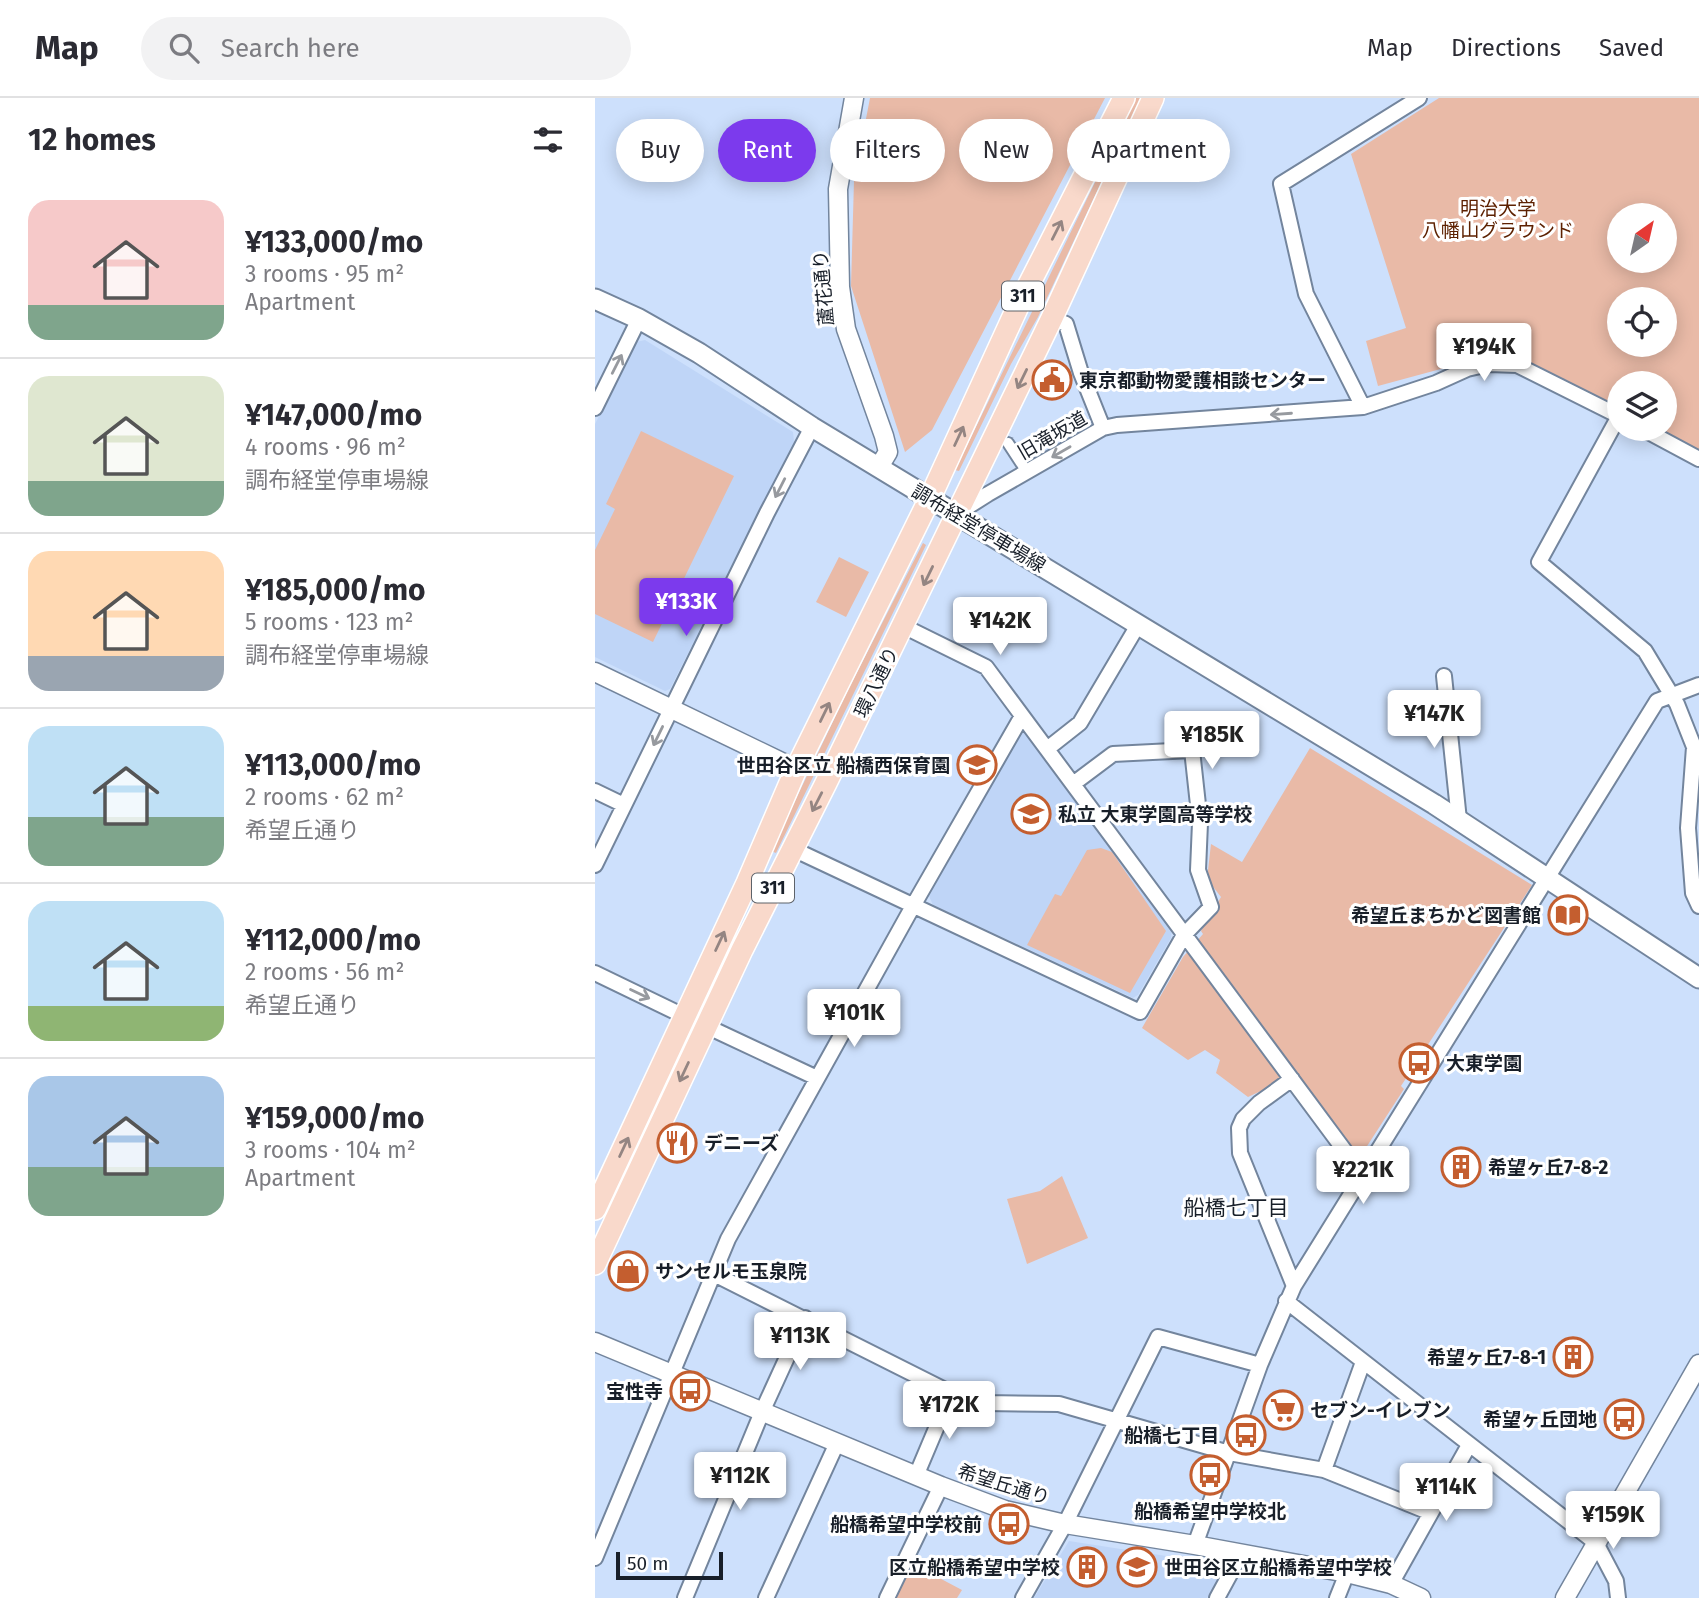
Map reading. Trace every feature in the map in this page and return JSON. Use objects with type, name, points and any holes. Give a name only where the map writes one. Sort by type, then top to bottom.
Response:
[{"type":"main road","name":"環八通り","points":[[595,1209],[747,883],[796,769],[930,498],[1019,304],[1123,98]]},
{"type":"main road","name":"環八通り","points":[[595,1264],[706,1026],[1052,318],[1153,98]]},
{"type":"main road","name":"調布経堂停車場線","points":[[595,299],[639,319],[710,361],[812,427],[1448,813],[1699,978]]},
{"type":"street","name":"蘆花通り","points":[[854,98],[838,189],[840,287],[846,329],[888,452],[879,467]]},
{"type":"street","points":[[1356,408],[1306,293],[1281,184],[1419,98]]},
{"type":"street","points":[[1052,318],[1066,324],[1081,373],[1103,428]]},
{"type":"street","points":[[595,408],[639,319]]},
{"type":"street","name":"旧滝坂道","points":[[957,514],[1103,428],[1356,408],[1436,383],[1467,369],[1489,364],[1517,365],[1607,410]]},
{"type":"street","points":[[595,866],[812,427]]},
{"type":"street","points":[[1607,438],[1539,562],[1645,651],[1672,695],[1694,747],[1688,828],[1693,893],[1699,906]]},
{"type":"street","points":[[1665,441],[1699,459]]},
{"type":"street","points":[[1008,443],[1027,472]]},
{"type":"street","points":[[1048,749],[1080,723],[1138,625]]},
{"type":"street","points":[[903,626],[986,667],[1362,1174]]},
{"type":"street","points":[[595,672],[796,769]]},
{"type":"street","points":[[1444,676],[1448,813]]},
{"type":"street","points":[[1195,1545],[1260,1365],[1294,1286],[1657,701],[1699,685]]},
{"type":"street","points":[[595,1558],[598,1542],[728,1239],[1022,716]]},
{"type":"street","points":[[793,849],[1140,1012],[1184,934],[1211,906],[1198,870],[1200,823],[1192,750],[1113,754],[1073,783]]},
{"type":"street","points":[[595,790],[624,805]]},
{"type":"street","points":[[595,973],[684,1016]]},
{"type":"street","points":[[706,1026],[817,1078]]},
{"type":"street","points":[[1292,1079],[1259,1103],[1243,1119],[1239,1128],[1240,1153],[1294,1286]]},
{"type":"street","points":[[714,1274],[951,1393],[984,1403],[1059,1404],[1229,1453],[1324,1470],[1431,1513]]},
{"type":"street","points":[[1286,1301],[1596,1543],[1616,1581],[1618,1598]]},
{"type":"street","points":[[685,1598],[762,1412],[805,1318]]},
{"type":"street","points":[[1023,1598],[1065,1524],[1158,1336],[1260,1365]]},
{"type":"street","name":"希望丘通り","points":[[595,1342],[916,1476],[1005,1510],[1065,1524],[1347,1573],[1391,1584],[1421,1598]]},
{"type":"street","points":[[1324,1470],[1363,1362]]},
{"type":"street","points":[[1565,1598],[1699,1365]]},
{"type":"street","points":[[916,1476],[951,1393]]},
{"type":"street","points":[[766,1598],[837,1443]]},
{"type":"street","points":[[1391,1584],[1469,1445]]},
{"type":"street","points":[[887,1598],[941,1486]]},
{"type":"street","points":[[1217,1598],[1241,1554]]},
{"type":"street","points":[[1337,1598],[1347,1573]]},
{"type":"shaded area","points":[[645,340],[793,432],[794,442],[670,689],[665,691],[595,657],[595,424],[636,342]]},
{"type":"shaded area","name":"私立 大東学園高等学校","points":[[1020,733],[1028,733],[1172,929],[1171,938],[1138,995],[1133,998],[933,905],[928,894]]},
{"type":"shaded area","name":"世田谷区立船橋希望中学校","points":[[1069,1541],[1218,1564],[1223,1570],[1207,1598],[1034,1598]]},
{"type":"green space","points":[[870,98],[1105,98],[1094,119],[1067,119],[1067,171],[932,430],[905,452],[851,286],[854,182],[945,182],[945,119],[866,119]]},
{"type":"green space","points":[[1136,98],[1141,98],[1131,119],[1126,119]]},
{"type":"green space","name":"明治大学 八幡山グラウンド","points":[[1439,98],[1699,98],[1699,453],[1676,441],[1677,371],[1607,371],[1607,404],[1507,351],[1378,386],[1366,341],[1406,328],[1351,154]]},
{"type":"green space","points":[[1095,182],[1101,182],[1038,317],[1011,364],[959,471],[955,470]]},
{"type":"green space","points":[[641,431],[734,476],[653,642],[595,614],[595,550],[615,509],[606,504]]},
{"type":"green space","points":[[923,543],[926,545],[776,853],[771,851],[849,688]]},
{"type":"green space","points":[[839,557],[869,572],[846,617],[816,602]]},
{"type":"green space","points":[[1310,748],[1532,885],[1401,1086],[1404,1089],[1360,1157],[1297,1074],[1248,1097],[1216,1073],[1220,1060],[1205,1050],[1188,1060],[1142,1028],[1183,957],[1203,934],[1201,931],[1221,897],[1207,879],[1211,844],[1242,862]]},
{"type":"green space","points":[[1101,848],[1112,852],[1166,931],[1130,993],[1027,945],[1055,894],[1061,896],[1087,850]]},
{"type":"green space","points":[[1062,1176],[1088,1238],[1027,1264],[1007,1199],[1040,1191]]},
{"type":"green space","points":[[913,1564],[962,1590],[957,1598],[894,1598],[909,1566]]},
{"type":"place","name":"東京都動物愛護相談センター","points":[[1052,380]]},
{"type":"place","name":"世田谷区立 船橋西保育園","points":[[977,765]]},
{"type":"place","name":"私立 大東学園高等学校","points":[[1031,814]]},
{"type":"place","name":"希望丘まちかど図書館","points":[[1568,915]]},
{"type":"place","name":"大東学園","points":[[1419,1063]]},
{"type":"place","name":"デニーズ","points":[[677,1143]]},
{"type":"place","name":"希望ヶ丘7-8-2","points":[[1461,1167]]},
{"type":"place","name":"サンセルモ玉泉院","points":[[628,1271]]},
{"type":"place","name":"希望ヶ丘7-8-1","points":[[1573,1357]]},
{"type":"place","name":"宝性寺","points":[[690,1391]]},
{"type":"place","name":"セブン-イレブン","points":[[1283,1410]]},
{"type":"place","name":"希望ヶ丘団地","points":[[1624,1419]]},
{"type":"place","name":"船橋七丁目","points":[[1246,1435]]},
{"type":"place","name":"船橋希望中学校北","points":[[1210,1475]]},
{"type":"place","name":"船橋希望中学校前","points":[[1009,1524]]},
{"type":"place","name":"区立船橋希望中学校","points":[[1087,1567]]},
{"type":"place","name":"世田谷区立船橋希望中学校","points":[[1137,1567]]},
{"type":"district","name":"船橋七丁目","points":[[1236,1208]]}]
